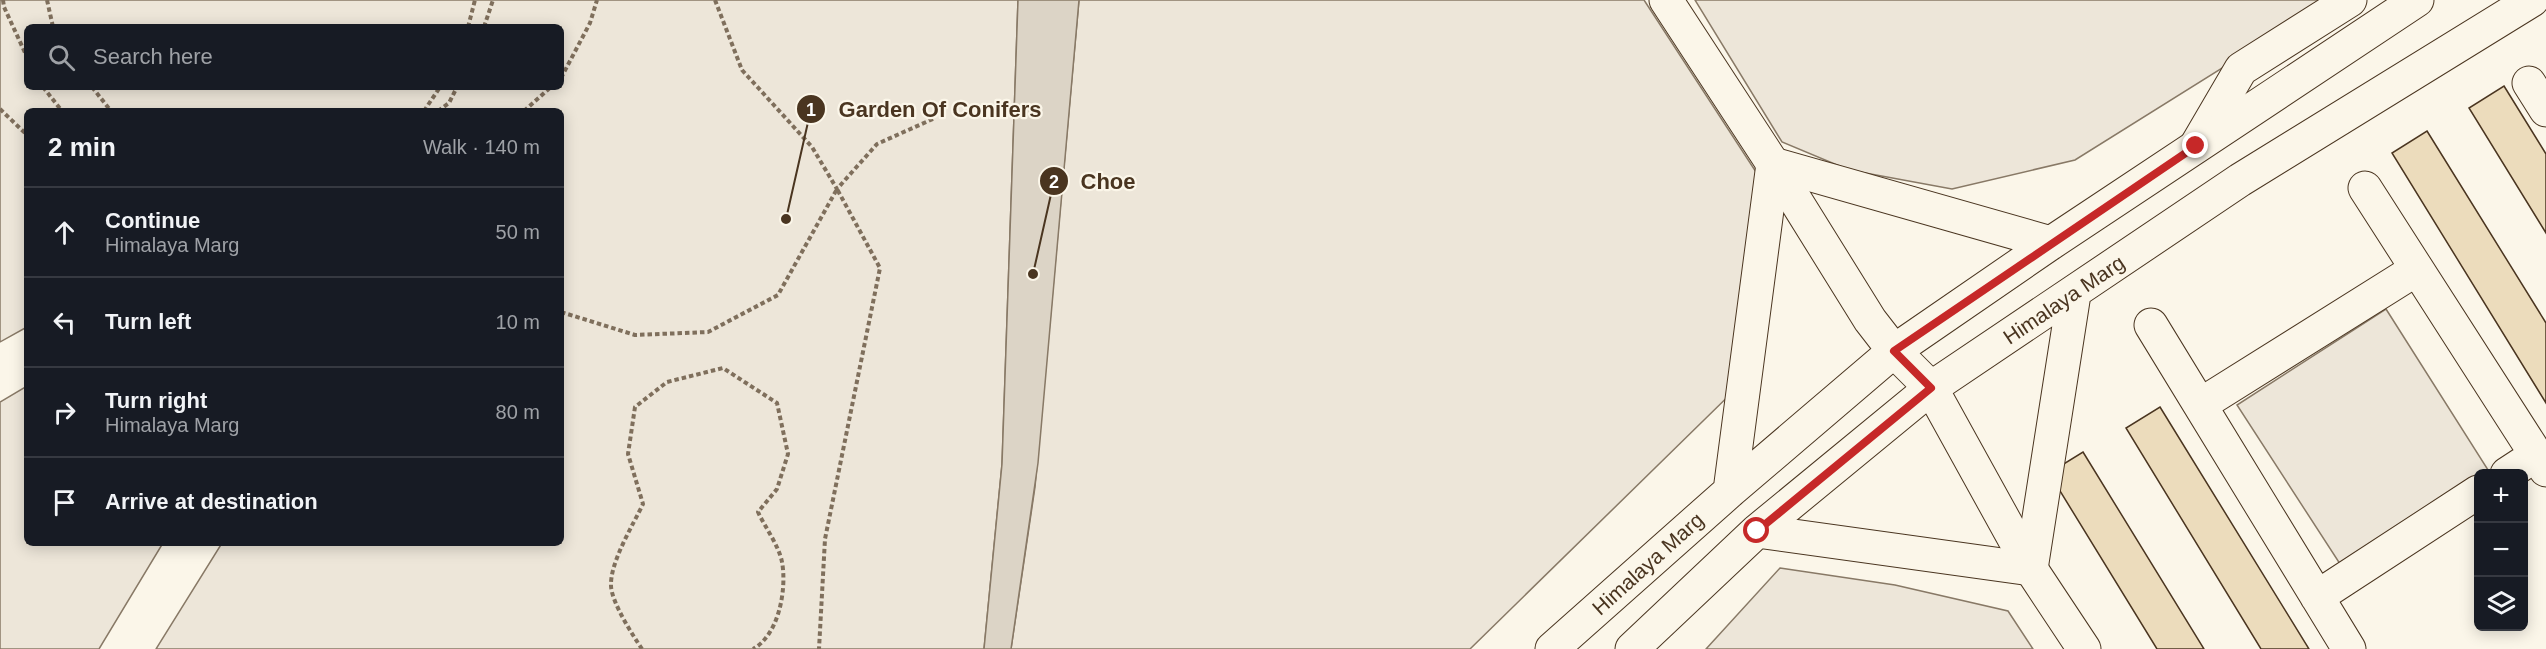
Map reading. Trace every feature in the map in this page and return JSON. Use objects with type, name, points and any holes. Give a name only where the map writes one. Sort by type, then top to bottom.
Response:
[{"type":"main road","points":[[1666,0],[1773,164],[1870,320],[1894,351],[1931,388],[2031,569],[2084,649]]},
{"type":"main road","points":[[2196,146],[2241,69],[2350,0]]},
{"type":"main road","name":"Himalaya Marg","points":[[1552,649],[1730,491],[1894,351],[2050,243],[2417,0]]},
{"type":"main road","name":"Himalaya Marg","points":[[1632,649],[1757,531],[1931,388],[2074,294],[2240,180],[2532,0]]},
{"type":"main road","points":[[1773,164],[2050,243]]},
{"type":"main road","points":[[1730,491],[1773,164]]},
{"type":"main road","points":[[2365,188],[2541,462],[2521,469]]},
{"type":"main road","points":[[2200,405],[2417,269]]},
{"type":"main road","points":[[2031,569],[2074,294]]},
{"type":"main road","points":[[2151,325],[2349,649]]},
{"type":"main road","points":[[2317,597],[2474,495]]},
{"type":"main road","points":[[1757,531],[2031,569]]},
{"type":"path","points":[[3,0],[3,7],[24,51]]},
{"type":"path","points":[[47,0],[52,24]]},
{"type":"path","points":[[469,24],[475,0]]},
{"type":"path","points":[[485,24],[493,0]]},
{"type":"path","points":[[564,72],[590,23],[597,0]]},
{"type":"path","points":[[715,0],[742,70],[812,147],[880,268],[825,539],[819,649]]},
{"type":"path","points":[[46,90],[60,108]]},
{"type":"path","points":[[94,90],[109,108]]},
{"type":"path","points":[[426,108],[438,90]]},
{"type":"path","points":[[442,108],[449,103],[456,90]]},
{"type":"path","points":[[527,108],[548,90]]},
{"type":"path","points":[[0,109],[24,132]]},
{"type":"path","points":[[564,313],[635,335],[708,332],[778,295],[837,189],[878,144],[935,118]]},
{"type":"path","points":[[642,649],[624,622],[611,586],[618,552],[643,504],[628,454],[635,407],[667,382],[723,368],[777,403],[788,454],[777,489],[758,512],[782,561],[782,607],[762,644],[753,649]]},
{"type":"shaded area","points":[[0,0],[1018,0],[1002,464],[984,649],[156,649],[220,546],[564,546],[564,108],[24,108],[24,329],[0,342]]},
{"type":"shaded area","points":[[1018,0],[1079,0],[1038,463],[1011,649],[984,649],[1002,464]]},
{"type":"shaded area","points":[[1079,0],[1644,0],[1758,175],[1749,376],[1470,649],[1011,649],[1035,487]]},
{"type":"shaded area","points":[[1695,0],[2331,0],[2075,160],[1952,189],[1849,170],[1782,142]]},
{"type":"shaded area","points":[[2386,309],[2487,469],[2474,469],[2474,488],[2342,567],[2237,405]]},
{"type":"shaded area","points":[[24,388],[24,546],[161,546],[99,649],[0,649],[0,402]]},
{"type":"shaded area","points":[[1780,568],[1895,585],[2008,611],[2033,649],[1706,649]]},
{"type":"building","points":[[2504,86],[2546,154],[2546,233],[2469,108]]},
{"type":"building","points":[[2427,131],[2546,323],[2546,403],[2392,153]]},
{"type":"building","points":[[2160,407],[2309,649],[2261,649],[2126,428]]},
{"type":"building","points":[[2083,452],[2204,649],[2157,649],[2049,473]]},
{"type":"place","name":"Garden Of Conifers","points":[[786,219]]},
{"type":"place","name":"Choe","points":[[1033,274]]},
{"type":"route","points":[[1757,531],[1931,388],[1894,351],[2196,146]]}]
